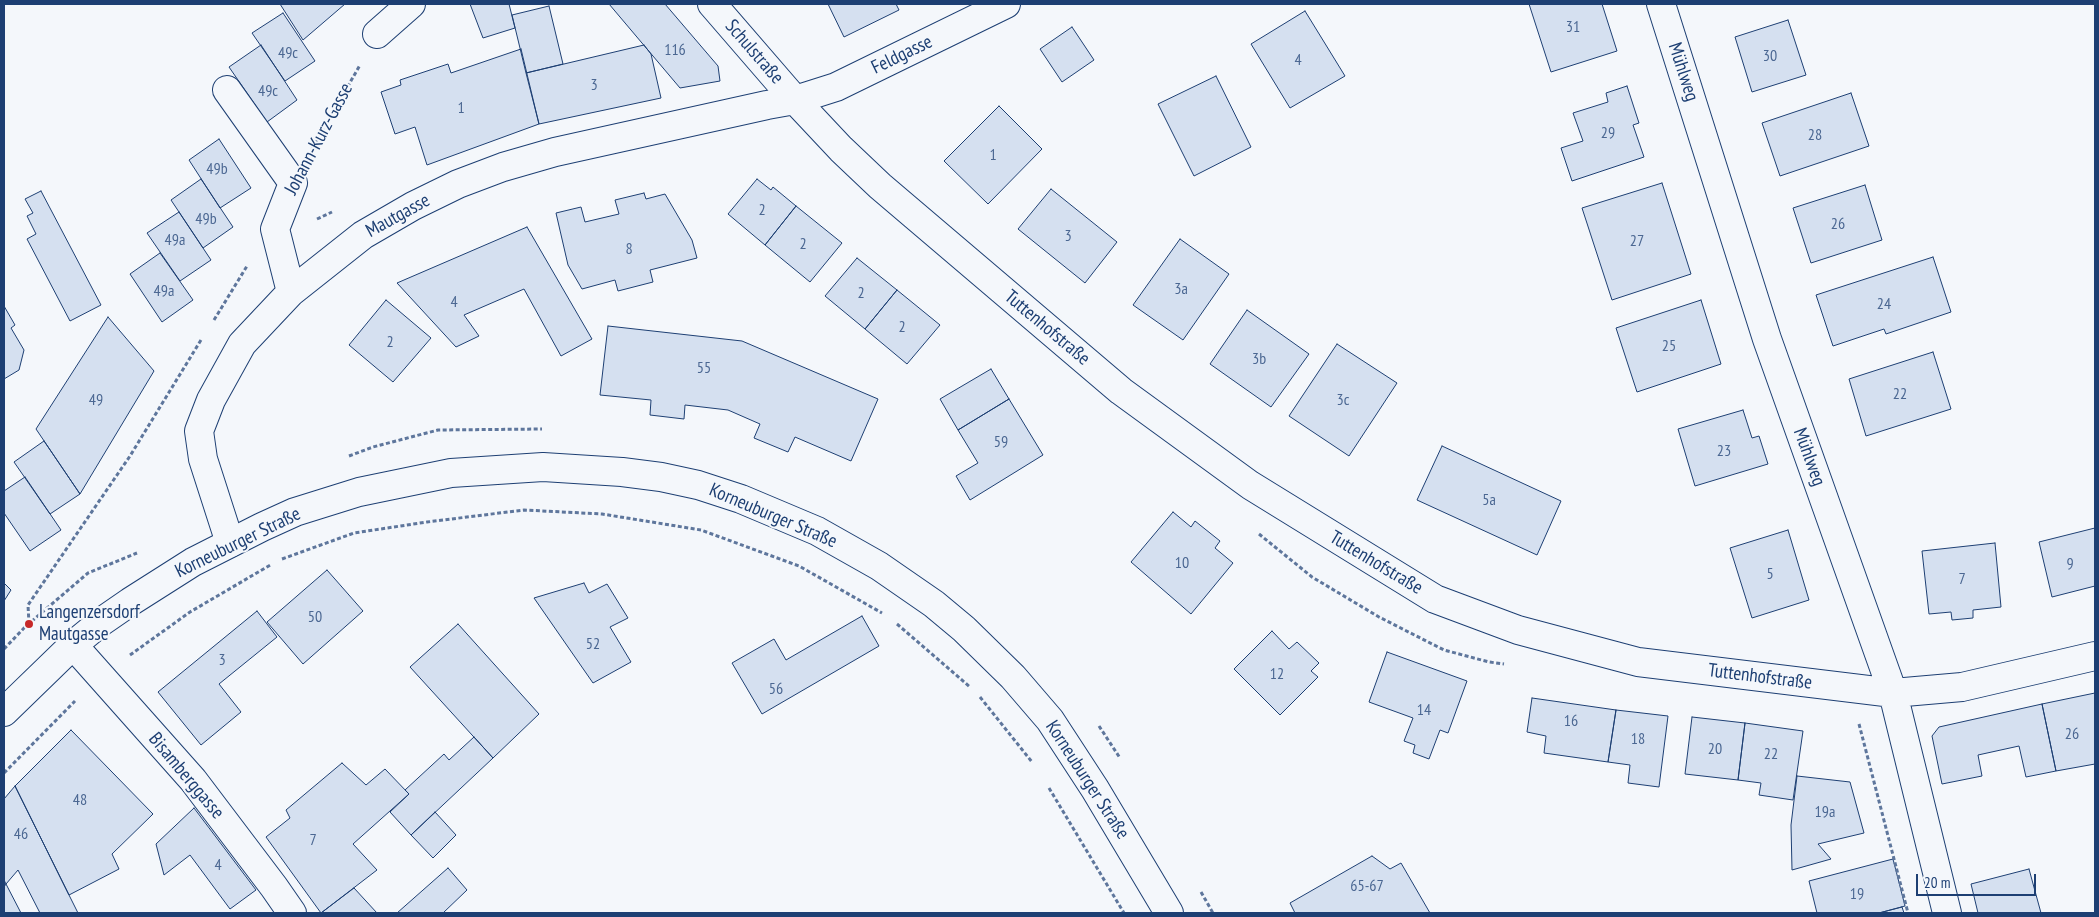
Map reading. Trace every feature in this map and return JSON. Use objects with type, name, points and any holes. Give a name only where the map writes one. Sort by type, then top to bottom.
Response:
[{"type":"street","points":[[377,34],[411,4]]},
{"type":"street","name":"Schulstraße","points":[[712,4],[795,100]]},
{"type":"street","name":"Feldgasse","points":[[795,100],[836,87],[1006,4]]},
{"type":"street","name":"Mühlweg","points":[[1661,4],[1768,340],[1893,693],[1947,913]]},
{"type":"street","points":[[227,90],[293,183]]},
{"type":"street","name":"Mautgasse","points":[[230,543],[203,459],[199,431],[211,400],[242,344],[292,292],[363,235],[412,206],[503,167],[555,152],[795,100]]},
{"type":"street","name":"Tuttenhofstraße","points":[[795,100],[841,150],[880,186],[1122,391],[1250,485],[1435,599],[1518,630],[1638,662],[1893,693],[1962,687],[2095,656]]},
{"type":"street","name":"Johann-Kurz-Gasse","points":[[292,292],[275,229],[293,183]]},
{"type":"street","name":"Korneuburger Straße","points":[[4,712],[73,644],[130,602],[193,562],[296,512],[359,492],[451,473],[497,469],[543,467],[622,472],[698,485],[741,498],[817,531],[879,566],[934,604],[988,652],[1050,720],[1095,789],[1169,913]]},
{"type":"street","name":"Bisamberggasse","points":[[73,644],[193,780],[292,913]]},
{"type":"path","name":"Johann-Kurz-Gasse","points":[[293,183],[377,34]]},
{"type":"path","points":[[346,458],[373,446],[438,430],[546,429]]},
{"type":"path","points":[[4,773],[100,676],[190,612],[277,561],[354,533],[524,510],[602,514],[701,530],[799,566],[882,614]]},
{"type":"path","points":[[4,649],[25,627],[88,573],[141,552]]},
{"type":"path","points":[[891,619],[977,694],[1037,767]]},
{"type":"path","points":[[1856,716],[1908,913]]},
{"type":"path","points":[[1097,723],[1123,763]]},
{"type":"path","points":[[1047,784],[1124,913]]},
{"type":"path","points":[[1198,888],[1213,913]]},
{"type":"building","points":[[280,4],[345,4],[303,40]]},
{"type":"building","points":[[470,4],[509,4],[515,28],[483,38]]},
{"type":"building","points":[[609,4],[665,4],[718,66],[720,81],[680,88]]},
{"type":"building","points":[[828,4],[896,4],[899,10],[844,37]]},
{"type":"building","points":[[1529,4],[1602,4],[1617,51],[1551,72]]},
{"type":"building","points":[[549,6],[563,64],[526,73],[512,15]]},
{"type":"building","points":[[1305,11],[1345,76],[1290,108],[1251,44]]},
{"type":"building","points":[[283,13],[315,61],[285,81],[252,33]]},
{"type":"building","points":[[1788,20],[1806,75],[1752,92],[1735,37]]},
{"type":"building","points":[[1072,27],[1094,60],[1062,82],[1040,49]]},
{"type":"building","points":[[261,45],[297,100],[267,122],[229,67]]},
{"type":"building","points":[[644,45],[651,54],[661,98],[539,124],[526,73]]},
{"type":"building","points":[[521,49],[539,124],[427,165],[415,127],[395,134],[381,92],[401,85],[400,80],[448,64],[451,73]]},
{"type":"building","points":[[1216,76],[1251,147],[1194,176],[1158,104]]},
{"type":"building","points":[[1627,86],[1639,123],[1633,125],[1644,157],[1572,181],[1561,148],[1583,141],[1573,113],[1608,102],[1606,93]]},
{"type":"building","points":[[1851,93],[1869,146],[1780,176],[1762,123]]},
{"type":"building","points":[[999,106],[1042,149],[988,204],[944,161]]},
{"type":"building","points":[[219,139],[251,188],[220,208],[189,160]]},
{"type":"building","points":[[201,179],[233,227],[203,248],[171,200]]},
{"type":"building","points":[[757,179],[771,190],[773,187],[796,206],[765,245],[728,214]]},
{"type":"building","points":[[1662,183],[1691,274],[1612,300],[1582,208]]},
{"type":"building","points":[[1865,185],[1882,240],[1811,263],[1793,208]]},
{"type":"building","points":[[1051,189],[1117,242],[1085,283],[1018,229]]},
{"type":"building","points":[[41,191],[101,305],[70,321],[27,239],[36,234],[27,216],[33,213],[25,199]]},
{"type":"building","points":[[644,193],[646,199],[665,194],[692,240],[697,258],[650,270],[653,282],[618,291],[615,280],[582,289],[568,265],[556,213],[581,207],[585,222],[619,214],[615,200]]},
{"type":"building","points":[[796,206],[842,243],[810,282],[765,245]]},
{"type":"building","points":[[179,212],[211,260],[180,281],[147,233]]},
{"type":"building","points":[[527,227],[592,339],[561,356],[524,289],[464,315],[479,336],[456,347],[397,283]]},
{"type":"building","points":[[1180,239],[1229,274],[1183,340],[1133,305]]},
{"type":"building","points":[[160,253],[193,300],[162,322],[130,274]]},
{"type":"building","points":[[1933,257],[1951,312],[1886,334],[1884,329],[1833,346],[1816,295]]},
{"type":"building","points":[[857,258],[897,290],[865,329],[825,296]]},
{"type":"building","points":[[897,290],[940,325],[907,364],[865,329]]},
{"type":"building","points":[[386,300],[431,338],[393,382],[349,345]]},
{"type":"building","points":[[1701,300],[1721,364],[1637,392],[1616,328]]},
{"type":"building","points":[[4,306],[15,325],[11,328],[24,350],[19,370],[4,379]]},
{"type":"building","points":[[1247,310],[1309,354],[1271,407],[1210,364]]},
{"type":"building","points":[[108,317],[154,371],[80,494],[36,429]]},
{"type":"building","points":[[608,326],[742,341],[878,399],[851,461],[795,437],[788,452],[754,438],[760,424],[728,410],[685,405],[684,419],[650,415],[651,400],[600,395]]},
{"type":"building","points":[[1337,344],[1397,383],[1349,456],[1289,416]]},
{"type":"building","points":[[1933,352],[1951,409],[1866,436],[1849,379]]},
{"type":"building","points":[[991,369],[1009,399],[958,430],[940,399]]},
{"type":"building","points":[[1009,399],[1043,455],[970,500],[956,476],[978,463],[958,430]]},
{"type":"building","points":[[1743,410],[1752,438],[1759,436],[1768,464],[1695,486],[1678,429]]},
{"type":"building","points":[[44,441],[80,494],[50,514],[14,462]]},
{"type":"building","points":[[1442,446],[1561,501],[1537,555],[1417,500]]},
{"type":"building","points":[[25,477],[61,530],[30,551],[4,513],[4,491]]},
{"type":"building","points":[[1173,512],[1191,527],[1195,521],[1220,541],[1215,548],[1233,563],[1191,614],[1131,562]]},
{"type":"building","points":[[2095,528],[2095,586],[2052,597],[2039,542]]},
{"type":"building","points":[[1788,530],[1809,600],[1752,618],[1730,548]]},
{"type":"building","points":[[1995,543],[2001,607],[1973,610],[1973,618],[1952,620],[1951,612],[1929,614],[1922,551]]},
{"type":"building","points":[[327,570],[363,611],[303,664],[267,622]]},
{"type":"building","points":[[4,583],[11,590],[4,601]]},
{"type":"building","points":[[584,583],[589,593],[607,584],[628,618],[610,627],[631,662],[593,683],[534,598]]},
{"type":"building","points":[[257,611],[277,637],[219,684],[241,712],[201,745],[158,692]]},
{"type":"building","points":[[862,616],[879,646],[762,714],[732,663],[774,639],[786,660]]},
{"type":"building","points":[[458,624],[539,714],[493,758],[410,667]]},
{"type":"building","points":[[1272,631],[1289,649],[1297,642],[1319,663],[1311,671],[1318,677],[1280,715],[1234,669]]},
{"type":"building","points":[[1387,652],[1467,681],[1448,733],[1440,730],[1429,759],[1413,753],[1415,745],[1404,741],[1413,718],[1369,702]]},
{"type":"building","points":[[2095,693],[2095,764],[2056,771],[2042,704]]},
{"type":"building","points":[[1532,698],[1616,710],[1608,762],[1544,753],[1546,736],[1527,732]]},
{"type":"building","points":[[2042,704],[2056,771],[2026,777],[2019,746],[1978,755],[1982,776],[1942,784],[1932,736],[1939,727]]},
{"type":"building","points":[[1616,710],[1668,716],[1659,787],[1628,783],[1630,765],[1608,762]]},
{"type":"building","points":[[1692,717],[1745,723],[1738,780],[1685,774]]},
{"type":"building","points":[[1745,723],[1803,731],[1793,800],[1759,795],[1761,783],[1738,780]]},
{"type":"building","points":[[71,730],[153,814],[112,854],[119,869],[69,895],[15,786]]},
{"type":"building","points":[[474,737],[493,758],[411,835],[390,812],[409,794],[405,790],[444,754],[449,760]]},
{"type":"building","points":[[342,763],[366,785],[385,769],[409,794],[353,844],[377,870],[321,913],[266,837],[290,818],[286,810]]},
{"type":"building","points":[[1797,776],[1850,782],[1864,833],[1818,844],[1831,859],[1792,870],[1791,825]]},
{"type":"building","points":[[15,786],[78,913],[40,913],[18,870],[6,884],[4,880],[4,799]]},
{"type":"building","points":[[194,808],[256,890],[230,909],[190,855],[164,875],[156,844]]},
{"type":"building","points":[[435,812],[456,835],[433,858],[411,835]]},
{"type":"building","points":[[1372,856],[1390,869],[1401,863],[1430,913],[1295,913],[1290,903]]},
{"type":"building","points":[[1893,859],[1905,906],[1879,913],[1817,913],[1809,881]]},
{"type":"building","points":[[448,868],[467,890],[443,913],[397,913]]},
{"type":"building","points":[[2029,869],[2041,913],[1978,913],[1971,884]]},
{"type":"building","points":[[6,884],[21,913],[4,913],[4,887]]},
{"type":"building","points":[[354,888],[377,913],[321,913]]},
{"type":"building","points":[[1902,907],[1904,913],[1879,913]]},
{"type":"place","name":"Langenzersdorf Mautgasse","points":[[29,624]]}]
